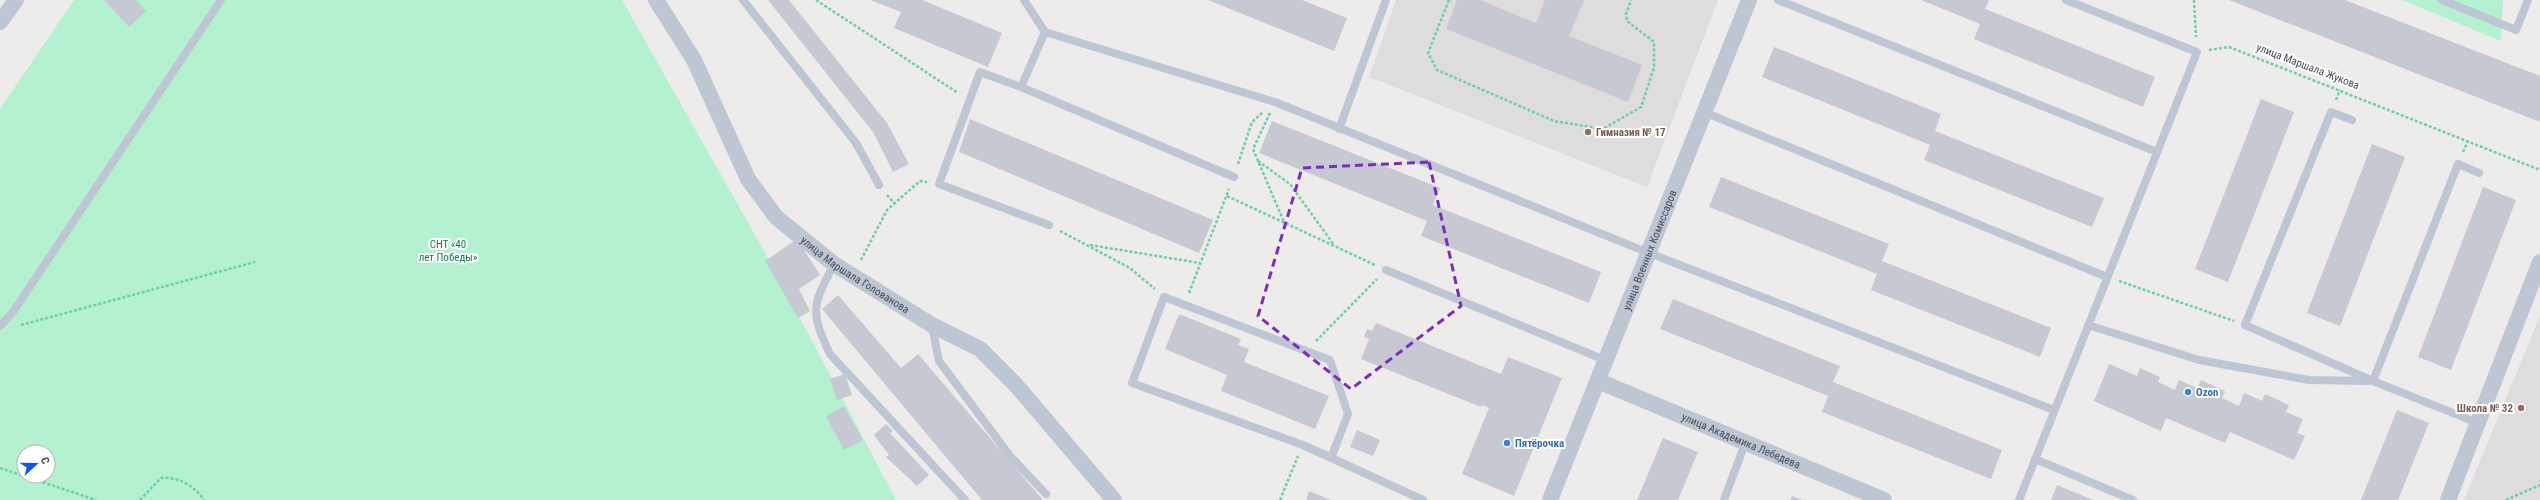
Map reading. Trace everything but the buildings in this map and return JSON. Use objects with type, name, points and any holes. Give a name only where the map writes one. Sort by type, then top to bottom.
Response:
[{"type":"street","points":[[0,22],[16,0]]},
{"type":"street","name":"улица Маршала Голованова","points":[[656,0],[694,60],[748,179],[776,217],[834,264],[853,274],[932,325],[980,349],[1015,384],[1114,500]]},
{"type":"street","name":"улица Военных Комиссаров","points":[[1550,500],[1605,360],[1706,113],[1749,0]]},
{"type":"street","points":[[2448,500],[2540,262]]},
{"type":"street","name":"улица Академика Лебедева","points":[[1598,381],[1746,441],[1884,500]]},
{"type":"lane","points":[[2,324],[13,312],[221,0]]},
{"type":"lane","points":[[743,0],[856,143],[879,185]]},
{"type":"lane","points":[[1024,0],[1045,32],[1275,102],[1649,253],[2054,410]]},
{"type":"lane","points":[[1339,129],[1386,0]]},
{"type":"lane","points":[[1778,0],[2157,152]]},
{"type":"lane","points":[[2019,500],[2197,52],[2066,0]]},
{"type":"lane","points":[[2442,0],[2516,30],[2528,0]]},
{"type":"lane","points":[[1021,87],[1045,32]]},
{"type":"lane","points":[[1049,225],[939,184],[980,72],[1021,87],[1234,177]]},
{"type":"lane","points":[[2352,120],[2331,112],[2246,325],[2373,381],[2478,423]]},
{"type":"lane","points":[[1706,113],[2108,277]]},
{"type":"lane","points":[[2373,381],[2458,164],[2479,173]]},
{"type":"lane","points":[[834,264],[815,305],[820,332],[830,354],[965,500]]},
{"type":"lane","points":[[1386,270],[1605,360]]},
{"type":"lane","points":[[1330,458],[1348,414],[1330,360],[1164,296],[1132,383],[1303,445],[1330,458],[1423,500]]},
{"type":"lane","points":[[932,325],[939,361],[1010,456],[1046,494]]},
{"type":"lane","points":[[2088,326],[2199,360],[2310,380],[2373,381]]},
{"type":"lane","points":[[1724,500],[1746,441]]},
{"type":"lane","points":[[2035,459],[2133,500]]},
{"type":"path","points":[[816,0],[970,101]]},
{"type":"path","points":[[1449,0],[1428,53],[1437,70],[1554,121],[1603,129],[1641,107],[1654,68],[1654,42],[1627,21],[1626,14],[1631,0]]},
{"type":"path","points":[[2194,0],[2197,52]]},
{"type":"path","name":"улица Маршала Жукова","points":[[2197,52],[2229,47],[2540,170]]},
{"type":"path","points":[[1275,102],[1253,149],[1284,223]]},
{"type":"path","points":[[1184,304],[1234,177],[1252,122],[1275,102]]},
{"type":"path","points":[[1258,161],[1290,184],[1334,246]]},
{"type":"path","points":[[853,274],[886,210],[920,181],[939,184]]},
{"type":"path","points":[[1226,196],[1386,270],[1306,351]]},
{"type":"path","points":[[1049,225],[1130,268],[1164,296]]},
{"type":"path","points":[[1087,245],[1200,263]]},
{"type":"path","points":[[2,324],[8,326],[21,325],[255,262]]},
{"type":"path","points":[[2108,277],[2246,325]]},
{"type":"path","points":[[1280,500],[1303,445]]},
{"type":"path","points":[[0,468],[96,500]]},
{"type":"path","points":[[140,500],[161,478],[172,477],[196,489],[204,500]]},
{"type":"path","points":[[2506,500],[2540,485]]},
{"type":"highlighted area","points":[[1429,162],[1461,306],[1351,389],[1258,316],[1302,168]]},
{"type":"shaded area","name":"Гимназия № 17","points":[[1396,0],[1718,0],[1647,187],[1369,77]]},
{"type":"shaded area","name":"Школа № 32","points":[[2540,316],[2540,500],[2464,500]]},
{"type":"green space","name":"СНТ «40 лет Победы»","points":[[74,0],[622,0],[773,267],[896,500],[0,500],[0,109]]},
{"type":"green space","points":[[2402,0],[2503,0],[2501,41]]},
{"type":"place","name":"Гимназия № 17","points":[[1588,132]]},
{"type":"place","name":"Ozon","points":[[2188,392]]},
{"type":"place","name":"Школа № 32","points":[[2521,408]]},
{"type":"place","name":"Пятёрочка","points":[[1507,443]]}]
